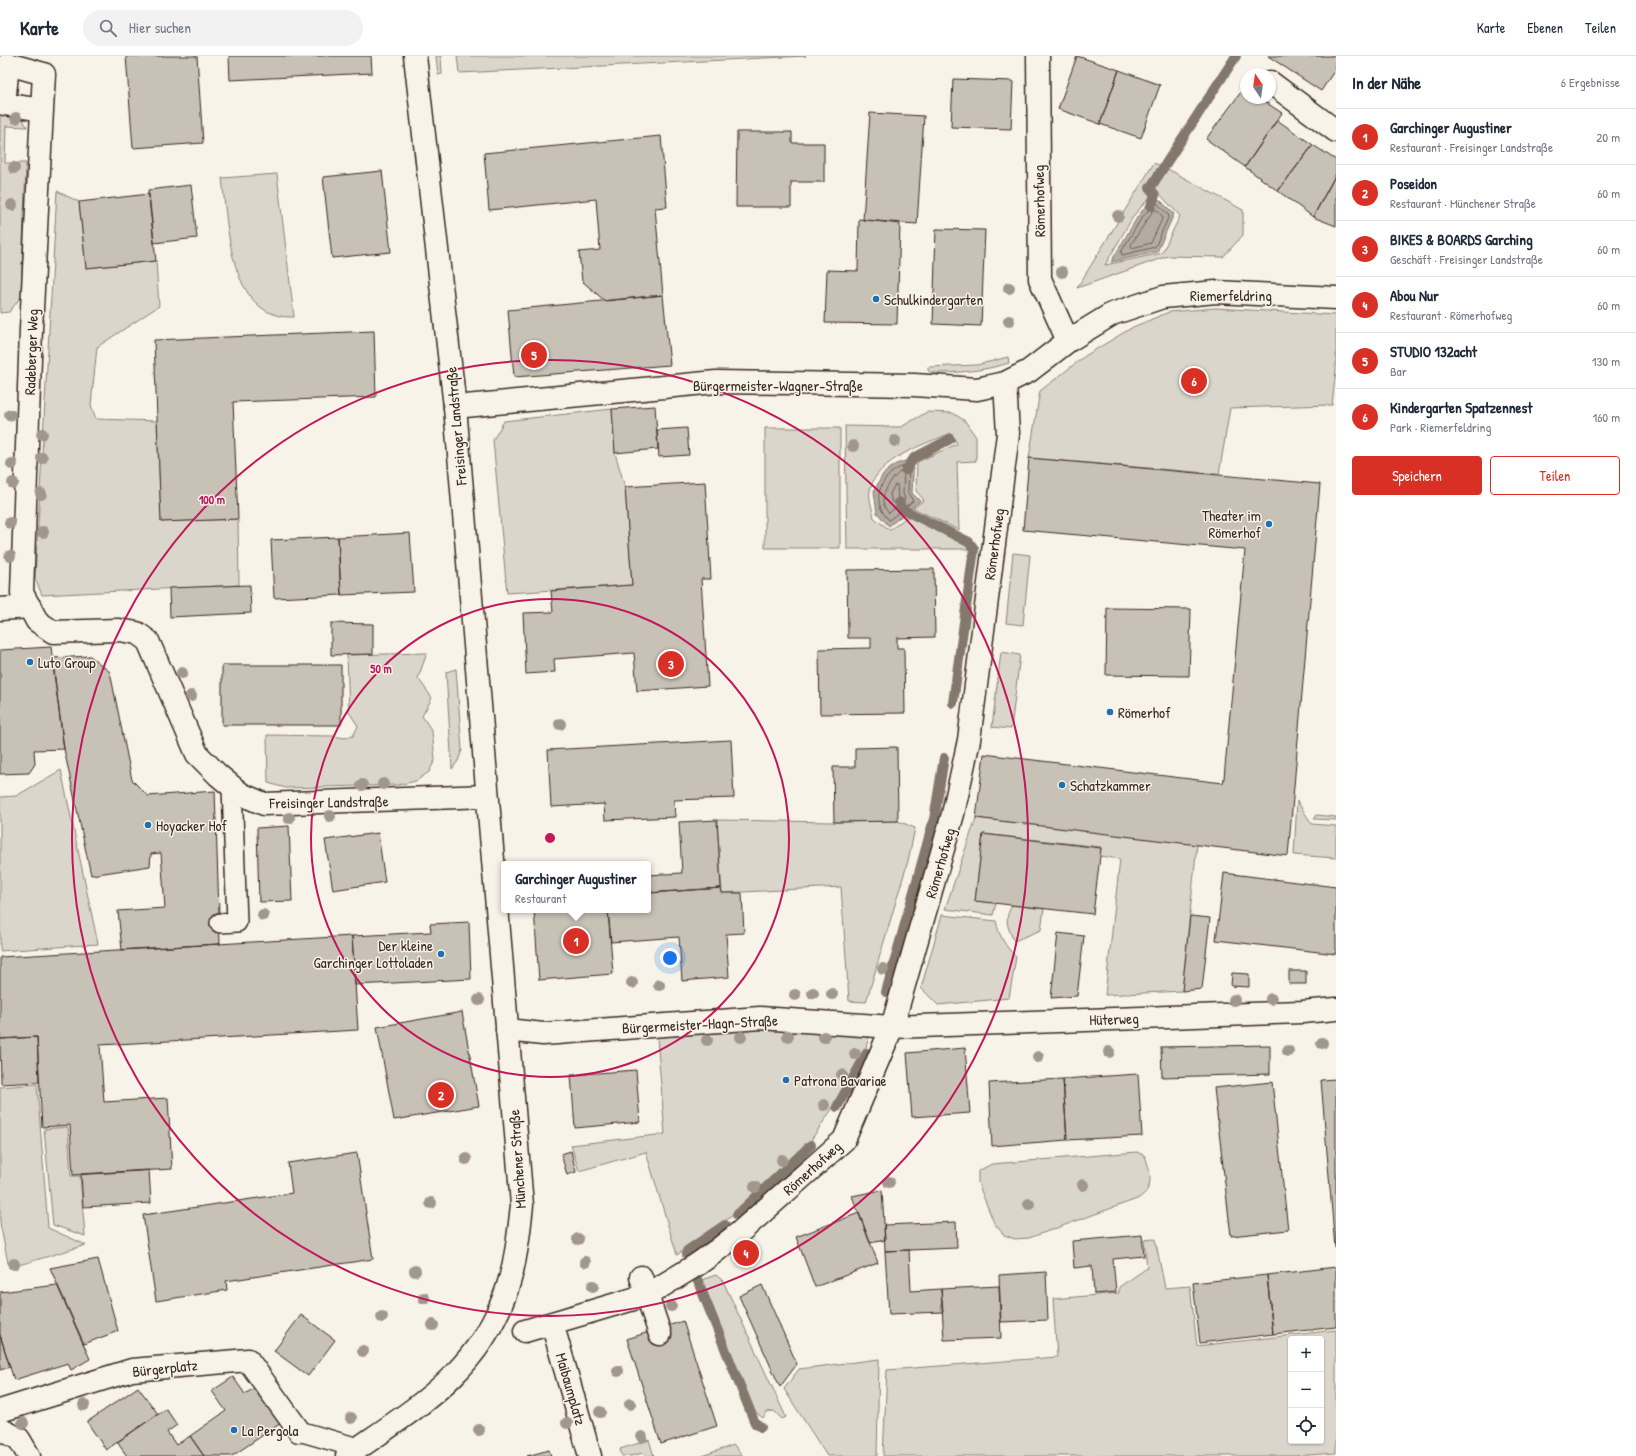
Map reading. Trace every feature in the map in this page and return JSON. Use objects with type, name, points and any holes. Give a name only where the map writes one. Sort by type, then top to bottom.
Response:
[{"type":"street","name":"Freisinger Landstraße","points":[[416,56],[455,407],[507,1030]]},
{"type":"street","name":"Römerhofweg","points":[[1038,56],[1040,279],[1068,341]]},
{"type":"street","points":[[1276,86],[1336,131]]},
{"type":"street","name":"Radeberger Weg","points":[[26,600],[31,329],[42,110]]},
{"type":"street","name":"Riemerfeldring","points":[[1005,383],[1029,371],[1068,341],[1112,314],[1163,297],[1216,292],[1336,298]]},
{"type":"street","name":"Bürgermeister-Wagner-Straße","points":[[455,407],[716,382],[914,385],[977,389],[1005,383]]},
{"type":"street","name":"Römerhofweg","points":[[644,1286],[698,1264],[740,1232],[844,1140],[892,1027],[954,814],[969,740],[1008,434],[1005,383]]},
{"type":"street","name":"Freisinger Landstraße","points":[[26,600],[37,621],[53,632],[119,630],[137,633],[148,640],[197,754],[241,794],[264,804],[487,796]]},
{"type":"street","points":[[0,609],[26,600]]},
{"type":"street","name":"Hüterweg","points":[[892,1027],[1302,1012],[1336,1009]]},
{"type":"street","name":"Bürgermeister-Hagn-Straße","points":[[507,1030],[543,1034],[760,1018],[892,1027]]},
{"type":"street","name":"Münchener Straße","points":[[352,1452],[435,1393],[463,1368],[491,1327],[507,1289],[516,1252],[522,1205],[507,1030]]},
{"type":"street","points":[[525,1331],[552,1323],[644,1286],[660,1334]]},
{"type":"street","name":"Maibaumplatz","points":[[552,1323],[590,1456]]},
{"type":"street","name":"Bürgerplatz","points":[[0,1412],[132,1370],[248,1360],[299,1431]]},
{"type":"street","points":[[0,1429],[20,1439],[29,1456]]},
{"type":"lane","points":[[220,923],[237,922],[232,786]]},
{"type":"lane","points":[[299,1431],[352,1452]]},
{"type":"shaded area","points":[[436,56],[441,56],[442,74],[438,75]]},
{"type":"shaded area","points":[[457,56],[806,56],[459,73]]},
{"type":"shaded area","points":[[0,113],[21,116],[27,127],[6,126],[5,163],[26,163],[21,297],[9,312],[0,313]]},
{"type":"shaded area","points":[[1154,163],[1161,166],[1146,187],[1151,196],[1134,215],[1105,265],[1162,253],[1180,216],[1155,189],[1168,169],[1243,210],[1243,235],[1223,257],[1168,256],[1077,288]]},
{"type":"shaded area","points":[[277,174],[294,317],[283,317],[276,315],[260,307],[248,293],[239,276],[233,256],[226,214],[222,178]]},
{"type":"shaded area","points":[[57,191],[79,202],[86,268],[156,261],[159,306],[97,347],[91,405],[96,419],[157,421],[161,522],[238,519],[239,585],[42,595],[35,578]]},
{"type":"shaded area","points":[[1215,308],[1336,315],[1336,370],[1332,405],[1230,408],[1219,474],[1029,458],[1040,391],[1085,356],[1133,327],[1169,312]]},
{"type":"shaded area","points":[[1008,357],[1009,363],[980,370],[931,373],[928,370],[928,367],[977,365]]},
{"type":"shaded area","points":[[612,409],[615,453],[625,487],[632,585],[507,593],[493,440],[504,421]]},
{"type":"shaded area","points":[[927,412],[953,413],[965,421],[976,437],[976,461],[957,462],[959,530],[913,508],[924,500],[916,491],[917,462],[957,444],[951,433],[903,454],[891,461],[882,470],[874,479],[870,490],[870,500],[874,518],[890,530],[909,515],[971,549],[847,549],[845,426],[901,427]]},
{"type":"shaded area","points":[[765,428],[840,428],[840,548],[765,548]]},
{"type":"shaded area","points":[[1013,553],[1030,555],[1023,625],[1006,623]]},
{"type":"shaded area","points":[[1001,652],[1020,655],[1011,729],[992,727]]},
{"type":"shaded area","points":[[427,653],[418,678],[432,698],[422,716],[432,731],[435,760],[429,772],[416,781],[398,785],[286,788],[268,783],[267,735],[333,736],[345,738],[353,736],[358,726],[349,712],[347,655]]},
{"type":"shaded area","points":[[456,669],[462,750],[458,761],[452,769],[446,672]]},
{"type":"shaded area","points":[[61,770],[98,944],[0,951],[0,797],[16,796]]},
{"type":"shaded area","points":[[1297,801],[1312,824],[1336,826],[1336,858],[1294,855]]},
{"type":"shaded area","points":[[1317,815],[1336,817],[1336,820],[1314,819]]},
{"type":"shaded area","points":[[976,818],[1197,844],[1182,991],[1105,995],[1120,859],[1100,856],[1101,847],[983,834],[975,901],[996,903],[993,915],[945,909]]},
{"type":"shaded area","points":[[717,820],[834,822],[898,821],[915,828],[908,861],[866,1002],[849,1001],[841,887],[722,893]]},
{"type":"shaded area","points":[[1012,905],[1044,909],[1041,930],[1014,941],[1007,923]]},
{"type":"shaded area","points":[[942,915],[996,921],[1003,940],[1016,957],[1009,998],[938,1005],[921,988]]},
{"type":"shaded area","points":[[768,1029],[869,1036],[865,1051],[834,1106],[809,1143],[736,1213],[677,1255],[646,1152],[579,1171],[571,1145],[665,1134],[657,1037]]},
{"type":"shaded area","points":[[37,1084],[48,1228],[86,1245],[9,1268],[0,1223],[0,1087]]},
{"type":"shaded area","points":[[68,1127],[71,1176],[80,1176],[85,1236],[53,1225],[44,1129]]},
{"type":"shaded area","points":[[1137,1152],[1145,1156],[1150,1174],[1149,1185],[1143,1195],[1137,1199],[1029,1238],[1015,1239],[1004,1235],[994,1223],[978,1183],[978,1171],[992,1164]]},
{"type":"shaded area","points":[[1155,1239],[1165,1288],[1190,1286],[1197,1346],[1336,1330],[1336,1453],[1295,1456],[883,1456],[887,1370],[1057,1357],[1053,1299],[1119,1293],[1119,1287],[1147,1268],[1144,1240]]},
{"type":"shaded area","points":[[716,1275],[723,1281],[786,1417],[782,1419],[774,1411],[767,1412],[763,1418],[753,1410],[698,1281]]},
{"type":"shaded area","points":[[879,1359],[877,1456],[827,1456],[784,1389],[799,1369]]},
{"type":"shaded area","points":[[649,1440],[654,1456],[644,1456],[643,1453],[631,1456],[622,1456],[620,1449]]},
{"type":"shaded area","points":[[734,1445],[743,1456],[702,1456]]},
{"type":"water","points":[[1155,195],[1174,214],[1157,252],[1111,262],[1138,216]]},
{"type":"water","points":[[914,458],[912,493],[920,501],[889,526],[877,513],[874,491],[883,474],[896,464]]},
{"type":"building","points":[[126,56],[197,56],[203,143],[133,148]]},
{"type":"building","points":[[229,56],[371,56],[372,73],[230,80]]},
{"type":"building","points":[[1077,56],[1119,70],[1100,124],[1058,109]]},
{"type":"building","points":[[1268,56],[1336,56],[1336,68],[1321,91]]},
{"type":"building","points":[[1119,70],[1160,85],[1141,138],[1100,124]]},
{"type":"building","points":[[953,79],[1013,81],[1011,129],[951,127]]},
{"type":"building","points":[[1240,93],[1240,104],[1268,104],[1282,113],[1245,167],[1206,139]]},
{"type":"building","points":[[870,113],[924,116],[917,224],[863,220]]},
{"type":"building","points":[[1277,120],[1313,145],[1278,191],[1245,167]]},
{"type":"building","points":[[737,132],[792,132],[792,143],[824,143],[824,182],[791,182],[791,207],[736,207]]},
{"type":"building","points":[[661,136],[667,207],[655,208],[663,295],[605,301],[582,281],[579,252],[600,250],[596,199],[489,210],[484,153]]},
{"type":"building","points":[[1313,145],[1336,160],[1336,174],[1313,217],[1278,191]]},
{"type":"building","points":[[382,171],[391,252],[332,258],[323,177]]},
{"type":"building","points":[[1336,174],[1336,226],[1313,217]]},
{"type":"building","points":[[191,185],[197,238],[154,243],[148,190]]},
{"type":"building","points":[[149,194],[156,261],[86,268],[79,202]]},
{"type":"building","points":[[859,219],[900,224],[897,324],[825,323],[827,270],[858,271]]},
{"type":"building","points":[[936,229],[985,230],[981,326],[933,324]]},
{"type":"building","points":[[663,295],[670,365],[514,377],[508,310]]},
{"type":"building","points":[[374,331],[376,397],[233,402],[238,519],[161,522],[154,340]]},
{"type":"building","points":[[655,406],[658,449],[615,453],[612,409]]},
{"type":"building","points":[[687,428],[689,455],[659,457],[657,430]]},
{"type":"building","points":[[1029,458],[1320,484],[1288,856],[976,818],[984,754],[1223,783],[1224,778],[1245,550],[1023,530]]},
{"type":"building","points":[[705,482],[711,579],[701,579],[708,686],[637,691],[634,653],[554,659],[555,672],[526,674],[523,613],[553,612],[551,591],[632,585],[625,487]]},
{"type":"building","points":[[410,533],[414,592],[341,595],[338,537]]},
{"type":"building","points":[[338,537],[341,595],[274,598],[271,540]]},
{"type":"building","points":[[934,569],[935,637],[897,638],[897,648],[904,648],[905,713],[820,714],[819,649],[871,648],[871,638],[848,638],[847,570]]},
{"type":"building","points":[[250,585],[251,613],[170,617],[169,588]]},
{"type":"building","points":[[1107,608],[1191,609],[1189,676],[1106,675]]},
{"type":"building","points":[[331,623],[373,624],[373,654],[331,655]]},
{"type":"building","points":[[51,647],[64,749],[34,750],[35,764],[29,773],[0,774],[0,650]]},
{"type":"building","name":"Hoyacker Hof","points":[[90,656],[110,672],[132,780],[148,796],[215,791],[220,944],[122,950],[118,911],[165,908],[161,853],[151,854],[150,866],[91,875],[64,749],[52,658]]},
{"type":"building","points":[[222,665],[341,665],[341,725],[222,725]]},
{"type":"building","points":[[731,740],[734,798],[674,800],[675,817],[605,820],[604,804],[551,807],[548,750]]},
{"type":"building","points":[[897,747],[898,821],[834,822],[833,767],[855,767],[855,748]]},
{"type":"building","points":[[717,820],[721,888],[651,893],[651,875],[682,873],[679,822]]},
{"type":"building","points":[[289,826],[292,901],[259,902],[257,828]]},
{"type":"building","points":[[378,833],[385,882],[333,890],[325,840]]},
{"type":"building","points":[[983,834],[1101,848],[1093,914],[975,901]]},
{"type":"building","points":[[1224,873],[1336,887],[1336,954],[1216,940]]},
{"type":"building","points":[[721,888],[722,893],[742,893],[744,933],[726,934],[729,977],[682,981],[679,937],[611,942],[608,913],[651,913],[651,893]]},
{"type":"building","points":[[534,913],[608,913],[613,974],[539,980]]},
{"type":"building","points":[[1190,916],[1210,918],[1202,989],[1182,991]]},
{"type":"building","points":[[469,922],[471,979],[355,985],[352,936],[431,932],[430,924]]},
{"type":"building","points":[[1058,933],[1084,936],[1077,996],[1051,998]]},
{"type":"building","points":[[352,936],[358,1030],[100,1045],[104,1102],[168,1098],[172,1169],[73,1175],[70,1125],[42,1127],[37,1037],[0,1039],[0,957]]},
{"type":"building","points":[[1289,971],[1306,971],[1306,984],[1289,984]]},
{"type":"building","points":[[1232,973],[1249,974],[1249,987],[1231,986]]},
{"type":"building","points":[[462,1012],[479,1106],[394,1120],[377,1027]]},
{"type":"building","points":[[37,1037],[39,1082],[1,1084],[0,1039]]},
{"type":"building","points":[[1270,1045],[1270,1074],[1162,1077],[1161,1047]]},
{"type":"building","points":[[965,1048],[970,1113],[912,1117],[907,1053]]},
{"type":"building","points":[[636,1070],[640,1122],[575,1128],[571,1075]]},
{"type":"building","points":[[1138,1074],[1142,1136],[1067,1140],[1063,1079]]},
{"type":"building","points":[[1063,1079],[1067,1140],[992,1146],[989,1083]]},
{"type":"building","points":[[1336,1079],[1336,1248],[1335,1248],[1321,1080]]},
{"type":"building","points":[[1272,1082],[1288,1230],[1231,1236],[1214,1088]]},
{"type":"building","points":[[571,1151],[576,1172],[567,1175],[561,1154]]},
{"type":"building","points":[[357,1153],[373,1259],[226,1281],[227,1290],[156,1301],[143,1215],[292,1193],[288,1163]]},
{"type":"building","points":[[149,1170],[151,1203],[83,1207],[81,1174]]},
{"type":"building","points":[[882,1190],[885,1240],[870,1243],[852,1196]]},
{"type":"building","points":[[859,1213],[878,1263],[815,1287],[796,1237]]},
{"type":"building","points":[[956,1222],[957,1248],[885,1251],[884,1225]]},
{"type":"building","points":[[1142,1235],[1144,1256],[1113,1259],[1116,1292],[1094,1294],[1092,1266],[1074,1268],[1072,1241]]},
{"type":"building","points":[[909,1250],[911,1291],[941,1289],[943,1312],[889,1314],[885,1251]]},
{"type":"building","points":[[98,1259],[118,1331],[84,1344],[50,1268]]},
{"type":"building","points":[[1336,1267],[1336,1327],[1273,1334],[1267,1275]]},
{"type":"building","points":[[1046,1272],[1048,1320],[1001,1322],[999,1275]]},
{"type":"building","points":[[1267,1275],[1273,1334],[1200,1343],[1193,1283]]},
{"type":"building","points":[[57,1285],[90,1359],[71,1370],[68,1363],[14,1380],[0,1335],[0,1292]]},
{"type":"building","points":[[762,1285],[797,1364],[780,1387],[739,1296]]},
{"type":"building","points":[[999,1286],[1001,1338],[944,1340],[941,1289]]},
{"type":"building","points":[[301,1315],[335,1340],[308,1376],[274,1351]]},
{"type":"building","points":[[683,1321],[717,1426],[661,1444],[627,1339]]},
{"type":"building","points":[[0,1335],[10,1367],[0,1370]]},
{"type":"building","points":[[233,1377],[245,1394],[259,1385],[284,1421],[232,1456],[204,1456],[190,1436],[226,1411],[212,1391]]},
{"type":"building","points":[[138,1387],[158,1414],[106,1450],[87,1422]]},
{"type":"building","points":[[166,1409],[177,1425],[167,1432],[176,1445],[190,1436],[204,1456],[127,1456],[117,1442]]},
{"type":"building","points":[[549,1450],[551,1456],[527,1456]]},
{"type":"waterway","points":[[1151,206],[1155,195],[1150,188],[1236,56]]},
{"type":"waterway","points":[[906,470],[914,458],[950,439]]},
{"type":"waterway","points":[[899,502],[902,509],[969,542],[974,549],[953,703]]},
{"type":"waterway","points":[[886,992],[934,819],[944,758]]},
{"type":"waterway","points":[[837,1107],[867,1053]]},
{"type":"waterway","points":[[737,1215],[811,1145]]},
{"type":"waterway","points":[[687,1255],[687,1251],[725,1225]]},
{"type":"waterway","points":[[695,1274],[755,1423],[761,1427]]},
{"type":"place","name":"Schulkindergarten","points":[[876,299]]},
{"type":"place","name":"STUDIO 132acht","points":[[534,355]]},
{"type":"place","name":"Kindergarten Spatzennest","points":[[1194,381]]},
{"type":"place","name":"Theater im Römerhof","points":[[1269,524]]},
{"type":"place","name":"Luto Group","points":[[30,662]]},
{"type":"place","name":"BIKES & BOARDS Garching","points":[[671,664]]},
{"type":"place","name":"Römerhof","points":[[1110,712]]},
{"type":"place","name":"Schatzkammer","points":[[1062,785]]},
{"type":"place","name":"Hoyacker Hof","points":[[148,825]]},
{"type":"place","name":"Garchinger Augustiner","points":[[576,941]]},
{"type":"place","name":"Der kleine Garchinger Lottoladen","points":[[441,954]]},
{"type":"place","name":"Patrona Bavariae","points":[[786,1080]]},
{"type":"place","name":"Poseidon","points":[[441,1095]]},
{"type":"place","name":"Abou Nur","points":[[746,1253]]},
{"type":"place","name":"La Pergola","points":[[234,1430]]}]
